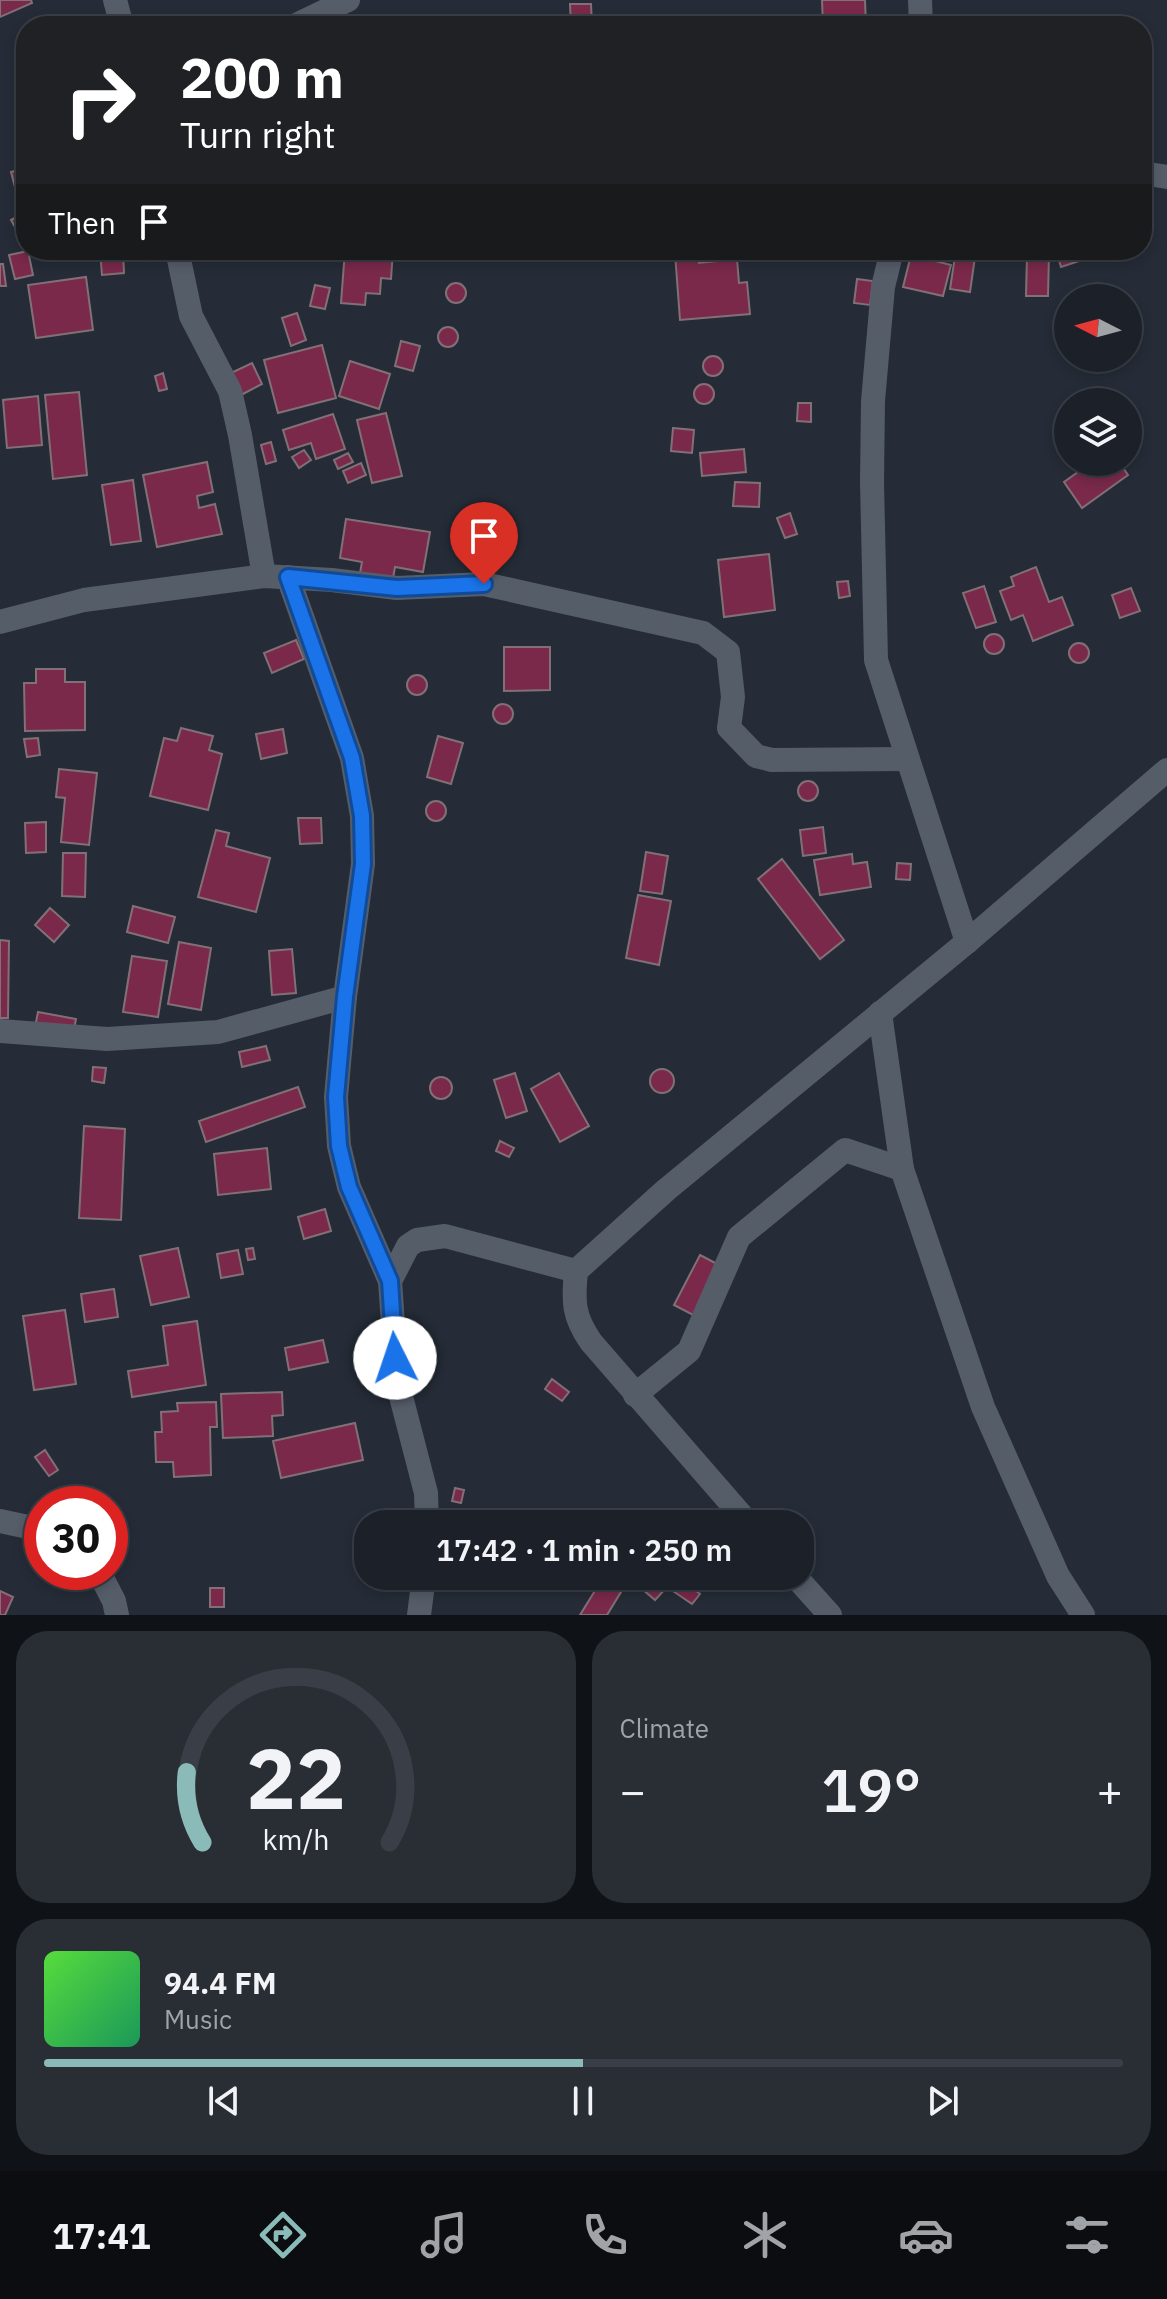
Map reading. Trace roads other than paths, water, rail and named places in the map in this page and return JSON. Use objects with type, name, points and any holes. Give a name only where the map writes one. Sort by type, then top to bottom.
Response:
[{"type":"street","points":[[315,16],[348,0]]},
{"type":"street","points":[[179,260],[191,316],[230,391],[276,576],[352,758],[362,816],[363,864],[345,997],[336,1097],[339,1146],[349,1187],[390,1281],[397,1381],[426,1493],[427,1510]]},
{"type":"street","points":[[890,260],[883,287],[873,401],[876,660],[967,942]]},
{"type":"street","points":[[0,622],[84,600],[276,576],[397,588],[484,584],[703,633],[728,652],[733,697],[729,728],[756,756],[772,760],[906,759]]},
{"type":"street","points":[[737,1510],[635,1395],[579,1325],[573,1302],[576,1271],[666,1190],[967,942],[1167,770]]},
{"type":"street","points":[[0,1031],[107,1039],[218,1032],[345,997]]},
{"type":"street","points":[[880,1013],[902,1169],[983,1407],[1058,1576],[1083,1615]]},
{"type":"street","points":[[635,1395],[689,1351],[739,1237],[845,1150],[902,1169]]},
{"type":"street","points":[[390,1281],[408,1246],[417,1240],[436,1237],[465,1240],[576,1271]]},
{"type":"street","points":[[0,1521],[24,1526]]},
{"type":"street","points":[[108,1590],[117,1615]]},
{"type":"street","points":[[419,1615],[422,1590]]},
{"type":"street","points":[[808,1590],[830,1615]]}]
